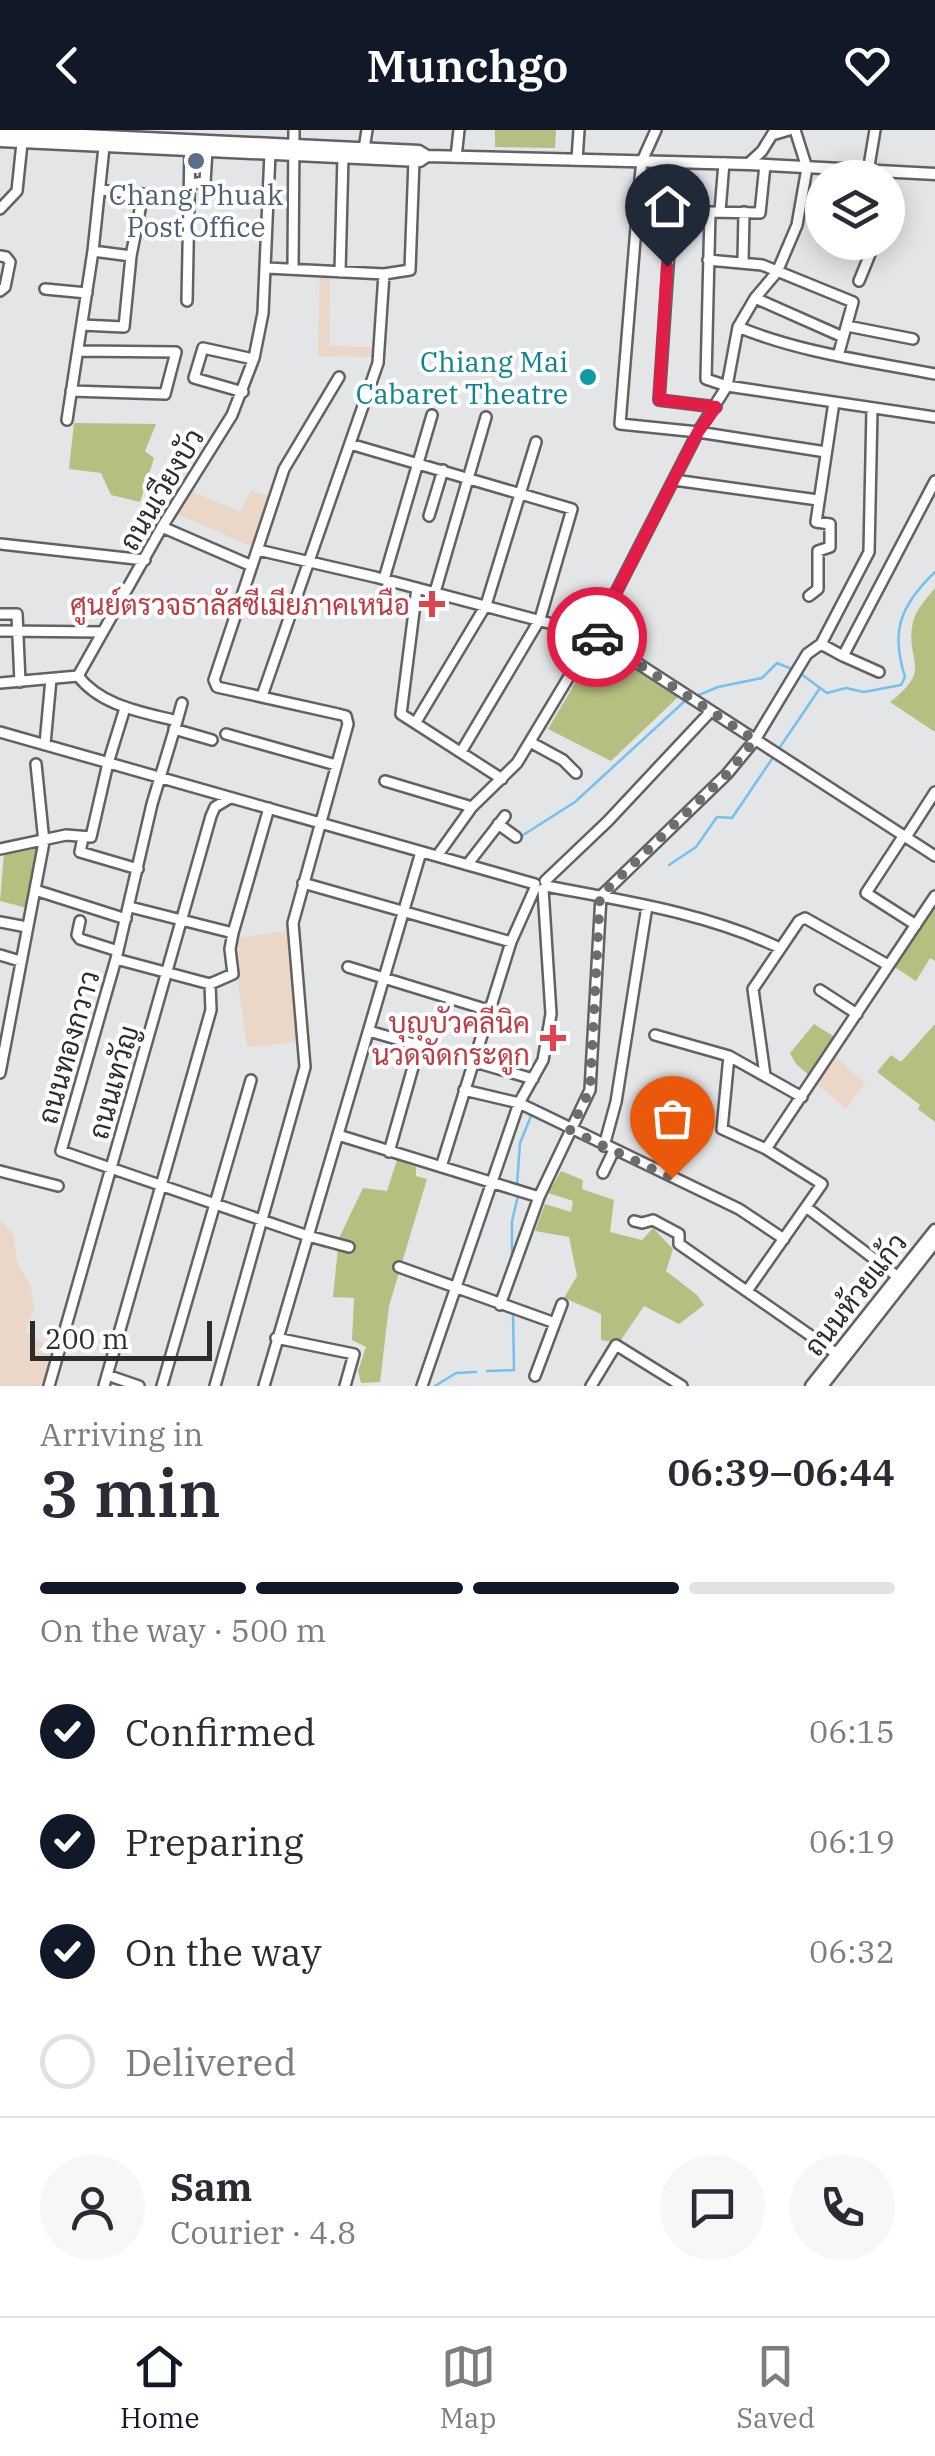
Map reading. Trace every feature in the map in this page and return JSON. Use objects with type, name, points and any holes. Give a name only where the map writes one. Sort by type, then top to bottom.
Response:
[{"type":"main road","points":[[0,131],[414,160],[427,156],[805,168]]},
{"type":"main road","points":[[0,142],[270,153],[364,149],[419,152],[427,156]]},
{"type":"main road","points":[[905,175],[935,174]]},
{"type":"main road","name":"ถนนห้วยแก้ว","points":[[822,1386],[840,1356],[935,1230]]},
{"type":"main road","name":"ถนนห้วยแก้ว","points":[[811,1386],[935,1242]]},
{"type":"street","points":[[293,269],[294,130]]},
{"type":"street","points":[[364,149],[367,130]]},
{"type":"street","points":[[456,157],[459,130]]},
{"type":"street","points":[[577,160],[579,130]]},
{"type":"street","points":[[656,130],[642,162],[620,424],[826,452]]},
{"type":"street","points":[[748,164],[774,133],[792,130],[805,163]]},
{"type":"street","points":[[870,160],[876,130]]},
{"type":"street","points":[[0,209],[17,191],[22,142]]},
{"type":"street","points":[[67,420],[93,251],[104,147]]},
{"type":"street","points":[[187,302],[190,150]]},
{"type":"street","points":[[190,184],[205,182],[207,150]]},
{"type":"street","name":"ถนนเวียงบัว","points":[[78,676],[243,392],[260,335],[267,268],[270,153]]},
{"type":"street","points":[[340,272],[343,156]]},
{"type":"street","points":[[267,268],[384,274],[410,270],[414,160]]},
{"type":"street","points":[[675,162],[659,400],[716,407]]},
{"type":"street","points":[[720,211],[724,163]]},
{"type":"street","points":[[765,165],[760,213],[710,212],[706,379],[727,386],[935,417]]},
{"type":"street","points":[[437,856],[472,807],[502,779],[530,742],[594,636],[698,432],[727,386],[738,328],[755,298],[777,272],[796,225],[805,178]]},
{"type":"street","points":[[82,325],[124,327],[131,256],[143,194],[100,190]]},
{"type":"street","points":[[744,212],[744,262]]},
{"type":"street","points":[[93,251],[131,256]]},
{"type":"street","points":[[0,256],[6,256],[10,262],[5,287],[0,291]]},
{"type":"street","points":[[708,260],[762,265],[853,302],[838,356]]},
{"type":"street","points":[[859,281],[868,260]]},
{"type":"street","points":[[262,696],[380,346],[384,274]]},
{"type":"street","points":[[45,289],[86,292]]},
{"type":"street","points":[[755,298],[845,332],[913,338]]},
{"type":"street","points":[[738,328],[811,352],[935,374]]},
{"type":"street","points":[[243,392],[194,378],[203,348],[254,359]]},
{"type":"street","points":[[71,391],[165,394],[176,352],[78,351]]},
{"type":"street","points":[[216,1386],[306,1067],[293,924],[348,724],[346,716],[214,684],[284,468],[339,377]]},
{"type":"street","points":[[810,596],[818,590],[818,551],[830,547],[831,525],[816,522],[834,402]]},
{"type":"street","points":[[500,1305],[539,1198],[590,1090],[600,896],[727,774],[755,740],[807,654],[821,644],[869,552],[872,408]]},
{"type":"street","points":[[384,579],[432,415]]},
{"type":"street","points":[[436,592],[486,417]]},
{"type":"street","points":[[670,432],[685,443],[687,455]]},
{"type":"street","points":[[416,722],[486,605],[536,442]]},
{"type":"street","points":[[350,444],[572,509],[540,619],[461,752]]},
{"type":"street","points":[[429,516],[443,470]]},
{"type":"street","points":[[674,480],[818,500]]},
{"type":"street","points":[[843,656],[935,481]]},
{"type":"street","points":[[162,527],[252,566]]},
{"type":"street","points":[[0,544],[144,560]]},
{"type":"street","points":[[258,550],[436,592],[594,636],[935,856]]},
{"type":"street","points":[[417,588],[401,714],[502,779]]},
{"type":"street","points":[[0,614],[18,614],[20,682]]},
{"type":"street","points":[[604,617],[610,646]]},
{"type":"street","points":[[0,632],[102,632]]},
{"type":"street","points":[[821,644],[878,672]]},
{"type":"street","points":[[0,683],[78,676],[91,690],[125,708],[212,740]]},
{"type":"street","points":[[45,744],[51,679]]},
{"type":"street","name":"ถนนทองกวาว","points":[[182,703],[62,1151],[308,1236],[349,1246]]},
{"type":"street","points":[[0,849],[66,836],[91,838],[125,708]]},
{"type":"street","points":[[441,1167],[510,942],[541,886],[608,821],[710,710]]},
{"type":"street","points":[[0,732],[541,886],[647,906],[752,934],[780,948]]},
{"type":"street","points":[[226,734],[336,765]]},
{"type":"street","points":[[530,742],[563,760],[576,773]]},
{"type":"street","points":[[0,1073],[44,842],[36,764]]},
{"type":"street","points":[[385,781],[472,807]]},
{"type":"street","points":[[916,925],[866,893],[935,792]]},
{"type":"street","name":"ถนนเทวัญ","points":[[50,1386],[211,816],[218,805],[230,798]]},
{"type":"street","points":[[80,921],[80,940],[117,955],[210,984],[232,974],[232,933],[268,808]]},
{"type":"street","points":[[467,865],[501,820],[516,837]]},
{"type":"street","points":[[83,838],[80,852],[138,869]]},
{"type":"street","points":[[264,1386],[422,852]]},
{"type":"street","points":[[303,883],[510,942]]},
{"type":"street","points":[[422,1386],[520,1104],[543,1060],[551,1014],[541,886]]},
{"type":"street","points":[[34,890],[126,919]]},
{"type":"street","points":[[766,1149],[935,896]]},
{"type":"street","points":[[603,1173],[647,906]]},
{"type":"street","points":[[130,907],[232,933]]},
{"type":"street","points":[[765,1075],[753,989],[805,918],[888,965]]},
{"type":"street","points":[[0,922],[26,927]]},
{"type":"street","points":[[0,954],[20,961]]},
{"type":"street","points":[[348,967],[488,1010]]},
{"type":"street","points":[[139,1386],[106,1380],[211,1010],[210,984]]},
{"type":"street","points":[[820,990],[858,1014]]},
{"type":"street","points":[[369,1031],[533,1079]]},
{"type":"street","points":[[655,1035],[729,1056],[802,1097]]},
{"type":"street","points":[[388,1152],[419,1046]]},
{"type":"street","points":[[729,1056],[722,1128],[766,1149],[822,1184],[747,1291]]},
{"type":"street","points":[[162,1386],[251,1080]]},
{"type":"street","points":[[464,1090],[520,1104],[740,1210],[784,1239]]},
{"type":"street","points":[[338,1136],[539,1198]]},
{"type":"street","points":[[0,1171],[58,1186]]},
{"type":"street","points":[[806,1207],[898,1277]]},
{"type":"street","points":[[634,1221],[642,1224],[653,1220],[679,1234],[679,1244],[840,1356]]},
{"type":"street","points":[[399,1268],[555,1322]]},
{"type":"street","points":[[535,1376],[562,1304]]},
{"type":"street","points":[[276,1338],[354,1354],[345,1386]]},
{"type":"street","points":[[591,1386],[616,1345],[680,1385]]},
{"type":"shaded area","points":[[320,274],[330,274],[329,346],[376,347],[376,357],[318,356]]},
{"type":"shaded area","points":[[189,490],[240,512],[251,490],[271,497],[253,547],[177,514]]},
{"type":"shaded area","points":[[290,930],[300,1042],[247,1047],[232,939]]},
{"type":"shaded area","points":[[832,1054],[865,1083],[846,1109],[813,1081]]},
{"type":"shaded area","points":[[0,1221],[13,1234],[17,1262],[31,1287],[34,1309],[25,1332],[57,1351],[46,1386],[0,1386]]},
{"type":"green space","points":[[495,130],[556,130],[555,148],[495,147]]},
{"type":"green space","points":[[74,423],[156,424],[145,451],[154,458],[140,502],[111,495],[101,473],[69,469]]},
{"type":"green space","points":[[935,588],[935,732],[890,702],[904,690],[915,672],[913,622]]},
{"type":"green space","points":[[597,646],[678,697],[611,761],[548,729]]},
{"type":"green space","points":[[39,847],[27,908],[0,901],[4,853]]},
{"type":"green space","points":[[935,902],[935,961],[930,958],[916,981],[893,966]]},
{"type":"green space","points":[[814,1024],[838,1039],[812,1078],[790,1053]]},
{"type":"green space","points":[[935,1024],[935,1122],[918,1109],[920,1105],[877,1072],[891,1055],[901,1062]]},
{"type":"green space","points":[[397,1160],[416,1167],[416,1176],[427,1179],[389,1306],[380,1382],[361,1383],[358,1371],[366,1347],[352,1340],[354,1298],[333,1297],[339,1238],[363,1188],[387,1191]]},
{"type":"green space","points":[[561,1171],[583,1180],[582,1189],[614,1200],[610,1232],[642,1240],[653,1228],[673,1249],[666,1271],[704,1305],[679,1324],[644,1306],[619,1343],[601,1340],[601,1314],[564,1298],[577,1276],[569,1237],[535,1231],[545,1204],[571,1212],[573,1201],[548,1193]]},
{"type":"waterway","points":[[801,674],[827,693],[901,685],[905,677],[899,645],[902,619],[914,596],[935,572]]},
{"type":"waterway","points":[[694,697],[718,687],[762,678],[777,663],[794,670]]},
{"type":"waterway","points":[[669,865],[696,847],[717,817],[732,818],[820,688]]},
{"type":"waterway","points":[[520,837],[575,802],[687,699]]},
{"type":"waterway","points":[[517,1185],[520,1143],[531,1116]]},
{"type":"waterway","points":[[512,1263],[512,1221],[519,1192]]},
{"type":"waterway","points":[[487,1371],[514,1370],[513,1311]]},
{"type":"waterway","points":[[435,1386],[456,1373],[476,1372]]},
{"type":"way so far","points":[[597,637],[755,740],[727,774],[600,896],[590,1090],[570,1130],[672,1178]]},
{"type":"place","name":"Chang Phuak Post Office","points":[[196,161]]},
{"type":"place","name":"Chiang Mai Cabaret Theatre","points":[[588,377]]},
{"type":"place","name":"ศูนย์ตรวจธาลัสซีเมียภาคเหนือ","points":[[432,604]]},
{"type":"place","name":"บุญบัวคลีนิค นวดจัดกระดูก","points":[[553,1038]]},
{"type":"route","points":[[597,637],[594,636],[649,526],[698,432],[716,407],[659,400],[667,266]]}]
